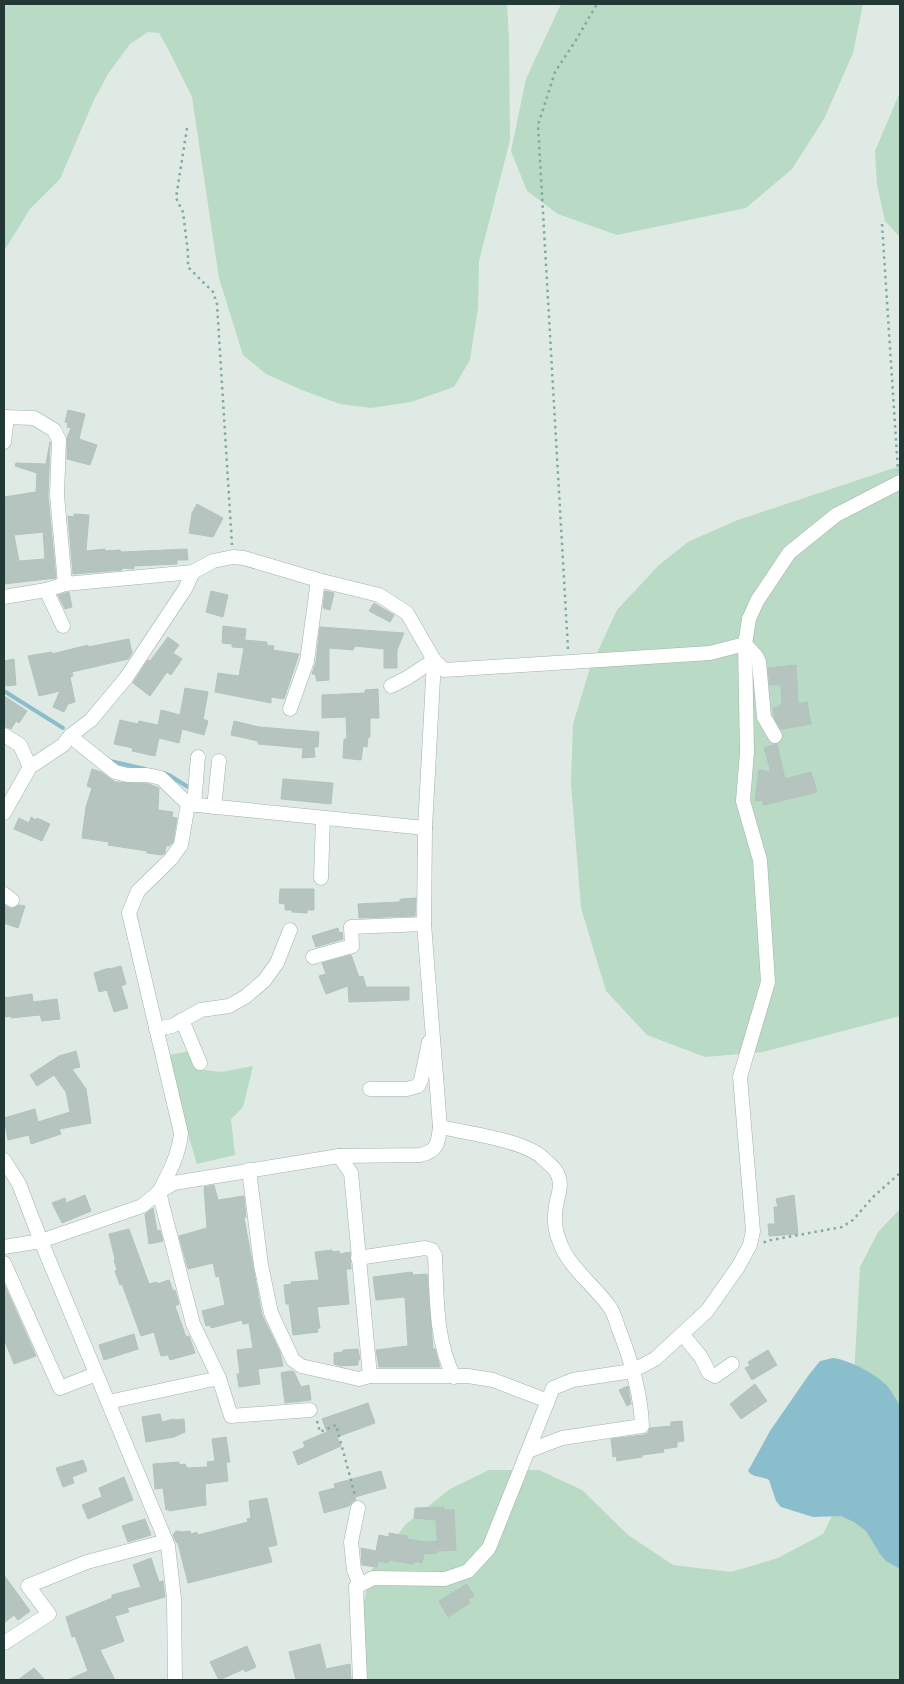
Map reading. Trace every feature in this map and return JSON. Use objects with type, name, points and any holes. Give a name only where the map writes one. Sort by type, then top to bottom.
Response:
[{"type":"street","points":[[5,447],[5,417],[34,418],[54,430],[59,440],[57,495],[65,584]]},
{"type":"street","points":[[360,1680],[356,1587],[373,1578],[445,1579],[468,1571],[489,1548],[553,1388],[573,1380],[632,1371],[655,1359],[707,1311],[750,1246],[753,1232],[740,1078],[768,982],[760,860],[743,801],[747,752],[745,644],[749,619],[757,600],[789,553],[836,515],[900,482]]},
{"type":"street","points":[[4,597],[46,590],[65,584],[193,572],[213,561],[233,556],[379,595],[407,613],[434,660],[444,670],[710,653],[745,644]]},
{"type":"street","points":[[4,813],[30,767],[63,745],[70,736],[91,720],[126,678],[185,589],[193,572]]},
{"type":"street","points":[[290,709],[307,661],[318,580]]},
{"type":"street","points":[[46,590],[62,626]]},
{"type":"street","points":[[745,644],[759,662],[763,712],[768,726],[775,736]]},
{"type":"street","points":[[391,686],[434,660]]},
{"type":"street","points":[[4,1247],[41,1241],[142,1206],[174,1183],[339,1156],[420,1155],[430,1153],[438,1144],[440,1127],[424,924],[425,828],[434,660]]},
{"type":"street","points":[[4,735],[20,745],[30,767]]},
{"type":"street","points":[[70,736],[115,772],[161,778],[191,804],[425,828]]},
{"type":"street","points":[[198,757],[191,804],[181,845],[171,859],[138,892],[128,913],[181,1133],[180,1146],[174,1164],[159,1192],[194,1324],[219,1378],[231,1416],[310,1410]]},
{"type":"street","points":[[214,806],[219,761]]},
{"type":"street","points":[[321,878],[323,818]]},
{"type":"street","points":[[313,957],[352,946],[351,927],[424,924]]},
{"type":"street","points":[[156,1029],[172,1026],[201,1010],[229,1006],[245,997],[264,981],[277,963],[290,930]]},
{"type":"street","points":[[182,1020],[200,1063]]},
{"type":"street","points":[[370,1089],[407,1089],[418,1086],[421,1080],[429,1039],[433,1036]]},
{"type":"street","points":[[440,1127],[522,1147],[542,1157],[557,1172],[560,1193],[555,1221],[558,1239],[565,1255],[612,1310],[632,1371],[641,1411],[642,1426],[562,1438],[528,1451]]},
{"type":"street","points":[[339,1156],[351,1173],[370,1376]]},
{"type":"street","points":[[4,1160],[19,1184],[168,1546],[174,1598],[175,1680]]},
{"type":"street","points":[[249,1170],[261,1265],[271,1313],[293,1360],[301,1366],[360,1379],[370,1376],[468,1376],[494,1380],[548,1401]]},
{"type":"street","points":[[358,1258],[425,1248],[432,1250],[435,1256],[438,1320],[444,1351],[454,1377]]},
{"type":"street","points":[[4,1263],[60,1388],[96,1374]]},
{"type":"street","points":[[683,1335],[701,1357],[709,1373],[715,1376],[732,1364]]},
{"type":"street","points":[[108,1402],[219,1378]]},
{"type":"street","points":[[358,1508],[351,1542],[354,1570],[360,1584]]},
{"type":"street","points":[[4,1643],[49,1614],[28,1586],[87,1562],[165,1540]]},
{"type":"path","points":[[569,662],[538,125],[555,72],[597,4]]},
{"type":"path","points":[[187,128],[176,198],[183,212],[188,267],[213,292],[216,304],[233,556]]},
{"type":"path","points":[[882,224],[900,482]]},
{"type":"path","points":[[744,1256],[754,1252],[766,1241],[842,1228],[853,1220],[872,1197],[900,1173]]},
{"type":"path","points":[[310,1410],[316,1416],[320,1432],[336,1425],[358,1508]]},
{"type":"green space","points":[[4,4],[507,4],[510,140],[479,261],[478,308],[470,360],[454,387],[411,402],[371,408],[340,404],[266,374],[243,355],[219,278],[192,97],[159,33],[148,32],[130,44],[108,74],[94,100],[60,179],[30,209],[4,251]]},
{"type":"green space","points":[[561,4],[863,4],[853,53],[824,119],[792,169],[746,208],[617,235],[558,214],[527,191],[511,151],[526,79]]},
{"type":"green space","points":[[900,92],[900,237],[885,221],[877,185],[875,151]]},
{"type":"green space","points":[[900,466],[900,1016],[763,1052],[705,1057],[647,1035],[606,991],[581,908],[571,783],[573,724],[590,668],[617,610],[659,565],[688,542],[735,521]]},
{"type":"green space","points":[[190,1051],[197,1069],[221,1072],[253,1066],[243,1107],[231,1119],[235,1155],[197,1164],[169,1055]]},
{"type":"green space","points":[[900,1209],[900,1680],[365,1680],[360,1621],[370,1572],[405,1525],[450,1489],[489,1470],[539,1470],[582,1490],[628,1535],[673,1565],[731,1572],[778,1558],[823,1534],[843,1494],[854,1377],[860,1267],[878,1232]]},
{"type":"water","points":[[833,1358],[840,1359],[871,1373],[889,1388],[900,1405],[900,1569],[886,1561],[866,1531],[854,1522],[841,1516],[813,1517],[781,1507],[776,1501],[769,1480],[752,1475],[748,1471],[770,1431],[808,1376],[820,1361]]},
{"type":"building","points":[[68,410],[85,414],[79,439],[97,445],[90,465],[67,459],[67,438],[71,428],[67,427],[68,423],[65,422]]},
{"type":"building","points":[[50,442],[48,496],[56,578],[4,584],[4,497],[36,492],[37,473],[15,466],[16,463],[46,464]],"holes":[[[43,532],[45,559],[19,561],[14,535]]]},
{"type":"building","points":[[197,504],[223,518],[213,537],[189,533],[192,513]]},
{"type":"building","points":[[74,514],[89,515],[86,551],[105,549],[105,551],[120,550],[121,552],[187,549],[188,560],[177,560],[177,564],[134,566],[134,569],[122,568],[122,570],[73,574],[68,516],[74,517]]},
{"type":"building","points":[[211,591],[228,595],[223,617],[206,612]]},
{"type":"building","points":[[325,591],[334,593],[330,610],[323,608]]},
{"type":"building","points":[[69,592],[72,607],[65,609],[58,595]]},
{"type":"building","points":[[374,603],[394,615],[390,622],[369,611]]},
{"type":"building","points":[[223,626],[246,629],[244,646],[245,640],[267,642],[267,645],[274,646],[273,650],[299,654],[284,699],[271,697],[271,703],[215,692],[218,673],[239,676],[244,648],[232,647],[232,644],[222,643]]},
{"type":"building","points":[[320,627],[404,633],[397,650],[397,668],[384,668],[384,649],[355,646],[353,650],[329,648],[329,680],[317,681],[315,674],[312,674],[316,662]]},
{"type":"building","points":[[168,637],[179,645],[173,653],[182,659],[171,675],[167,672],[150,696],[133,683],[148,660],[150,661]]},
{"type":"building","points":[[129,639],[132,653],[128,659],[72,672],[73,676],[70,677],[75,702],[68,704],[64,712],[53,707],[60,691],[39,696],[28,656],[52,652],[52,654],[88,645],[88,647]]},
{"type":"building","points":[[14,659],[16,685],[4,686],[4,661]]},
{"type":"building","points":[[796,665],[798,704],[807,702],[811,724],[781,729],[775,719],[773,708],[782,704],[781,685],[770,685],[768,668]]},
{"type":"building","points":[[185,688],[208,692],[203,719],[208,721],[204,735],[182,729],[179,743],[159,738],[155,756],[132,751],[133,748],[114,744],[120,720],[138,724],[139,721],[158,725],[161,710],[180,715]]},
{"type":"building","points":[[378,689],[379,718],[370,718],[370,737],[368,737],[367,747],[363,746],[361,760],[343,758],[344,739],[347,739],[346,717],[322,718],[322,695],[365,693],[365,690]]},
{"type":"building","points":[[4,696],[27,711],[19,723],[16,721],[11,729],[4,726]]},
{"type":"building","points":[[234,721],[259,727],[319,732],[318,747],[314,747],[315,757],[302,758],[303,748],[258,744],[258,741],[231,735]]},
{"type":"building","points":[[777,744],[785,779],[811,772],[817,792],[764,805],[762,800],[755,801],[759,770],[771,772],[764,748]]},
{"type":"building","points":[[92,769],[101,772],[115,782],[149,784],[159,788],[158,810],[173,812],[172,817],[177,818],[173,842],[166,846],[165,853],[162,855],[147,853],[147,851],[108,845],[109,842],[82,838],[86,807],[92,788],[87,786]]},
{"type":"building","points":[[283,779],[333,783],[331,804],[281,799]]},
{"type":"building","points":[[31,817],[50,824],[42,841],[14,829],[19,818],[29,823]]},
{"type":"building","points":[[280,889],[314,889],[314,910],[307,910],[307,913],[285,910],[285,904],[279,903]]},
{"type":"building","points":[[416,898],[415,916],[359,918],[358,904],[399,902],[401,899]]},
{"type":"building","points":[[4,905],[11,909],[19,905],[25,906],[18,928],[4,923]]},
{"type":"building","points":[[338,928],[339,933],[342,932],[343,939],[316,947],[312,936]]},
{"type":"building","points":[[351,955],[359,977],[363,976],[366,987],[409,987],[409,1000],[349,1002],[348,986],[326,994],[319,976],[326,974],[322,963]]},
{"type":"building","points":[[121,966],[126,984],[121,986],[128,1008],[114,1012],[107,990],[99,992],[94,973]]},
{"type":"building","points":[[32,994],[33,1002],[57,999],[60,1019],[42,1021],[40,1015],[11,1018],[11,1016],[4,1016],[4,998]]},
{"type":"building","points":[[76,1051],[80,1067],[72,1069],[86,1089],[91,1123],[59,1129],[61,1134],[31,1144],[29,1135],[8,1140],[4,1118],[35,1109],[38,1122],[70,1112],[66,1092],[54,1075],[37,1086],[30,1075],[59,1056]]},
{"type":"building","points":[[214,1185],[218,1200],[244,1196],[246,1217],[244,1218],[262,1315],[280,1352],[283,1366],[258,1369],[260,1384],[239,1387],[237,1374],[240,1374],[237,1350],[253,1348],[249,1323],[243,1324],[242,1320],[211,1328],[210,1325],[206,1326],[202,1311],[225,1305],[219,1276],[216,1277],[213,1263],[188,1269],[179,1236],[207,1228],[204,1187]]},
{"type":"building","points":[[85,1195],[91,1211],[62,1223],[52,1203],[65,1198],[66,1203]]},
{"type":"building","points":[[794,1195],[798,1234],[769,1236],[768,1224],[775,1224],[774,1207],[778,1207],[776,1199]]},
{"type":"building","points":[[153,1208],[157,1231],[160,1230],[163,1241],[149,1244],[145,1214]]},
{"type":"building","points":[[129,1229],[149,1284],[157,1282],[157,1284],[169,1280],[173,1291],[175,1290],[179,1304],[175,1306],[186,1337],[189,1336],[195,1353],[170,1360],[168,1355],[161,1356],[154,1332],[141,1336],[122,1284],[120,1285],[115,1271],[117,1270],[109,1234]]},
{"type":"building","points":[[332,1250],[332,1252],[339,1251],[340,1254],[350,1252],[351,1269],[346,1269],[349,1304],[317,1307],[320,1328],[317,1329],[318,1332],[293,1335],[289,1304],[286,1304],[284,1285],[292,1284],[291,1282],[319,1280],[315,1252]]},
{"type":"building","points":[[412,1272],[413,1275],[427,1274],[433,1349],[435,1349],[440,1367],[379,1367],[376,1350],[408,1346],[405,1297],[376,1300],[373,1277]]},
{"type":"building","points":[[4,1284],[36,1356],[14,1364],[4,1339]]},
{"type":"building","points":[[134,1334],[138,1349],[104,1360],[99,1345]]},
{"type":"building","points":[[358,1349],[360,1360],[358,1360],[358,1365],[341,1366],[334,1364],[334,1353]]},
{"type":"building","points":[[768,1350],[777,1365],[752,1380],[745,1368],[750,1366],[748,1362]]},
{"type":"building","points":[[294,1372],[301,1387],[309,1385],[311,1400],[285,1403],[281,1373]]},
{"type":"building","points":[[755,1384],[767,1401],[741,1419],[730,1404]]},
{"type":"building","points":[[628,1386],[631,1404],[627,1406],[619,1390]]},
{"type":"building","points":[[368,1403],[375,1423],[337,1437],[341,1446],[298,1465],[293,1452],[305,1447],[303,1442],[327,1432],[322,1419]]},
{"type":"building","points":[[160,1414],[162,1422],[184,1419],[185,1432],[174,1437],[146,1442],[142,1417]]},
{"type":"building","points":[[682,1421],[684,1441],[677,1442],[677,1447],[663,1449],[664,1452],[617,1461],[616,1456],[613,1457],[611,1439],[643,1435],[648,1433],[650,1428],[671,1426],[671,1422]]},
{"type":"building","points":[[226,1437],[230,1462],[226,1462],[228,1481],[205,1484],[206,1505],[166,1510],[163,1488],[155,1489],[153,1464],[179,1462],[179,1465],[185,1464],[187,1468],[208,1467],[207,1462],[215,1461],[212,1439]]},
{"type":"building","points":[[83,1460],[87,1471],[72,1477],[74,1483],[63,1487],[56,1468]]},
{"type":"building","points":[[381,1471],[386,1488],[355,1497],[356,1500],[349,1506],[324,1513],[319,1492],[335,1488],[334,1484]]},
{"type":"building","points":[[124,1477],[133,1500],[88,1519],[82,1505],[102,1497],[99,1488]]},
{"type":"building","points":[[267,1498],[277,1545],[268,1547],[272,1562],[188,1583],[178,1543],[173,1535],[176,1531],[190,1531],[191,1534],[197,1532],[198,1535],[248,1522],[247,1519],[251,1518],[249,1501]]},
{"type":"building","points":[[444,1507],[444,1510],[454,1510],[456,1550],[438,1551],[436,1520],[414,1518],[415,1508]]},
{"type":"building","points":[[145,1519],[151,1535],[128,1542],[122,1526]]},
{"type":"building","points":[[389,1533],[407,1536],[407,1539],[426,1542],[437,1541],[437,1553],[424,1554],[422,1563],[414,1561],[414,1564],[389,1560],[388,1563],[378,1561],[377,1567],[362,1565],[361,1548],[376,1551],[379,1535],[389,1537]]},
{"type":"building","points":[[151,1558],[159,1582],[163,1581],[165,1597],[127,1608],[129,1612],[115,1616],[124,1641],[100,1650],[115,1680],[68,1680],[88,1671],[75,1636],[72,1637],[66,1617],[112,1598],[112,1595],[141,1587],[133,1565]]},
{"type":"building","points":[[4,1575],[30,1611],[18,1620],[14,1615],[4,1623]]},
{"type":"building","points":[[467,1584],[474,1596],[468,1599],[470,1603],[448,1617],[439,1601]]},
{"type":"building","points":[[320,1644],[326,1669],[350,1664],[351,1680],[296,1680],[289,1652]]},
{"type":"building","points":[[247,1646],[256,1667],[245,1672],[244,1669],[219,1680],[210,1662]]},
{"type":"building","points":[[34,1668],[45,1680],[18,1680]]},
{"type":"waterway","points":[[4,691],[63,728]]},
{"type":"waterway","points":[[110,761],[145,769]]},
{"type":"waterway","points":[[164,773],[188,787]]}]
